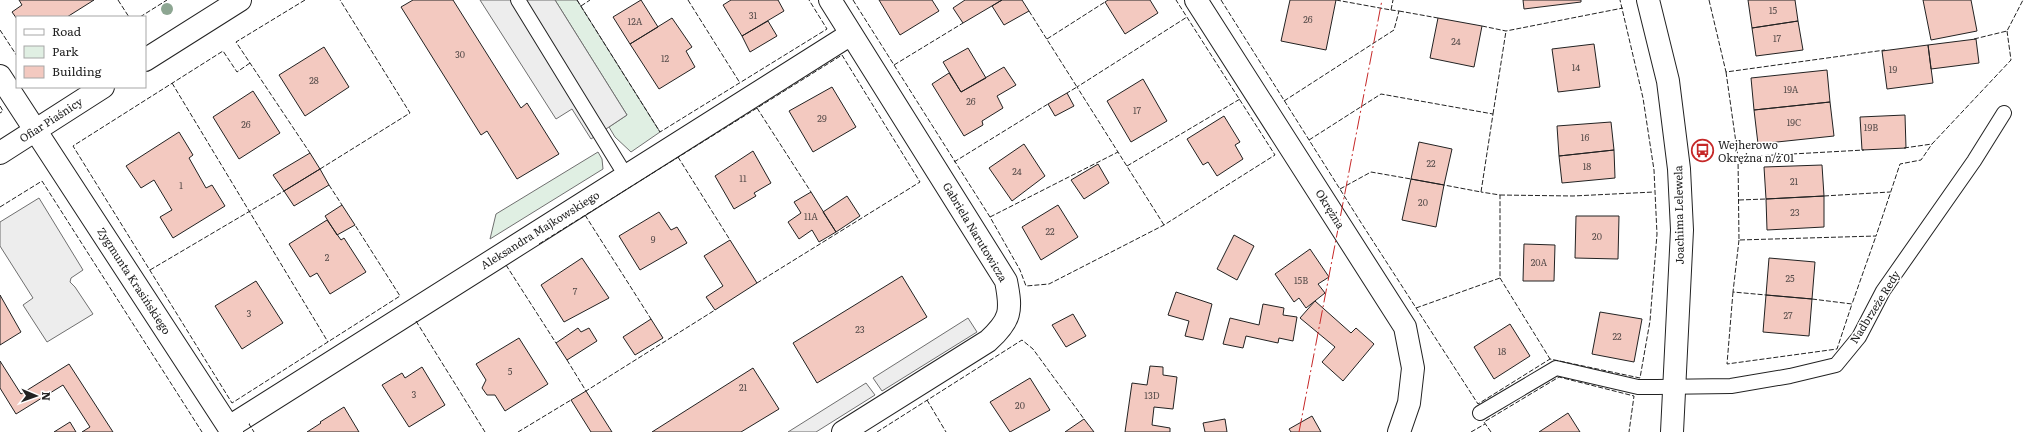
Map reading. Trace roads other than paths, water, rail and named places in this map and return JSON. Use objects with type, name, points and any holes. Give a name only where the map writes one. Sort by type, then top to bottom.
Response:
[{"type":"street","points":[[146,59],[240,0]]},
{"type":"street","name":"Gabriela Narutowicza","points":[[830,0],[1006,281],[1011,304],[1004,327],[988,342],[843,432]]},
{"type":"street","name":"Okrężna","points":[[1196,0],[1405,327],[1413,368],[1409,403],[1399,432]]},
{"type":"street","name":"Joachima Lelewela","points":[[1648,0],[1668,81],[1679,169],[1682,230],[1672,432]]},
{"type":"street","name":"Aleksandra Majkowskiego","points":[[231,429],[851,34]]},
{"type":"street","name":"Zygmunta Krasińskiego","points":[[0,76],[231,429]]},
{"type":"street","name":"Ofiar Piaśnicy","points":[[0,153],[101,88]]},
{"type":"lane","points":[[518,0],[626,176]]},
{"type":"lane","name":"Nadbrzeże Redy","points":[[1480,413],[1556,368],[1638,387],[1674,387],[1731,386],[1790,376],[1836,365],[1859,337],[1884,290],[1974,161],[2004,112]]},
{"type":"place","name":"Wejherowo Okrężna n/ż 01","points":[[1703,151]]}]
